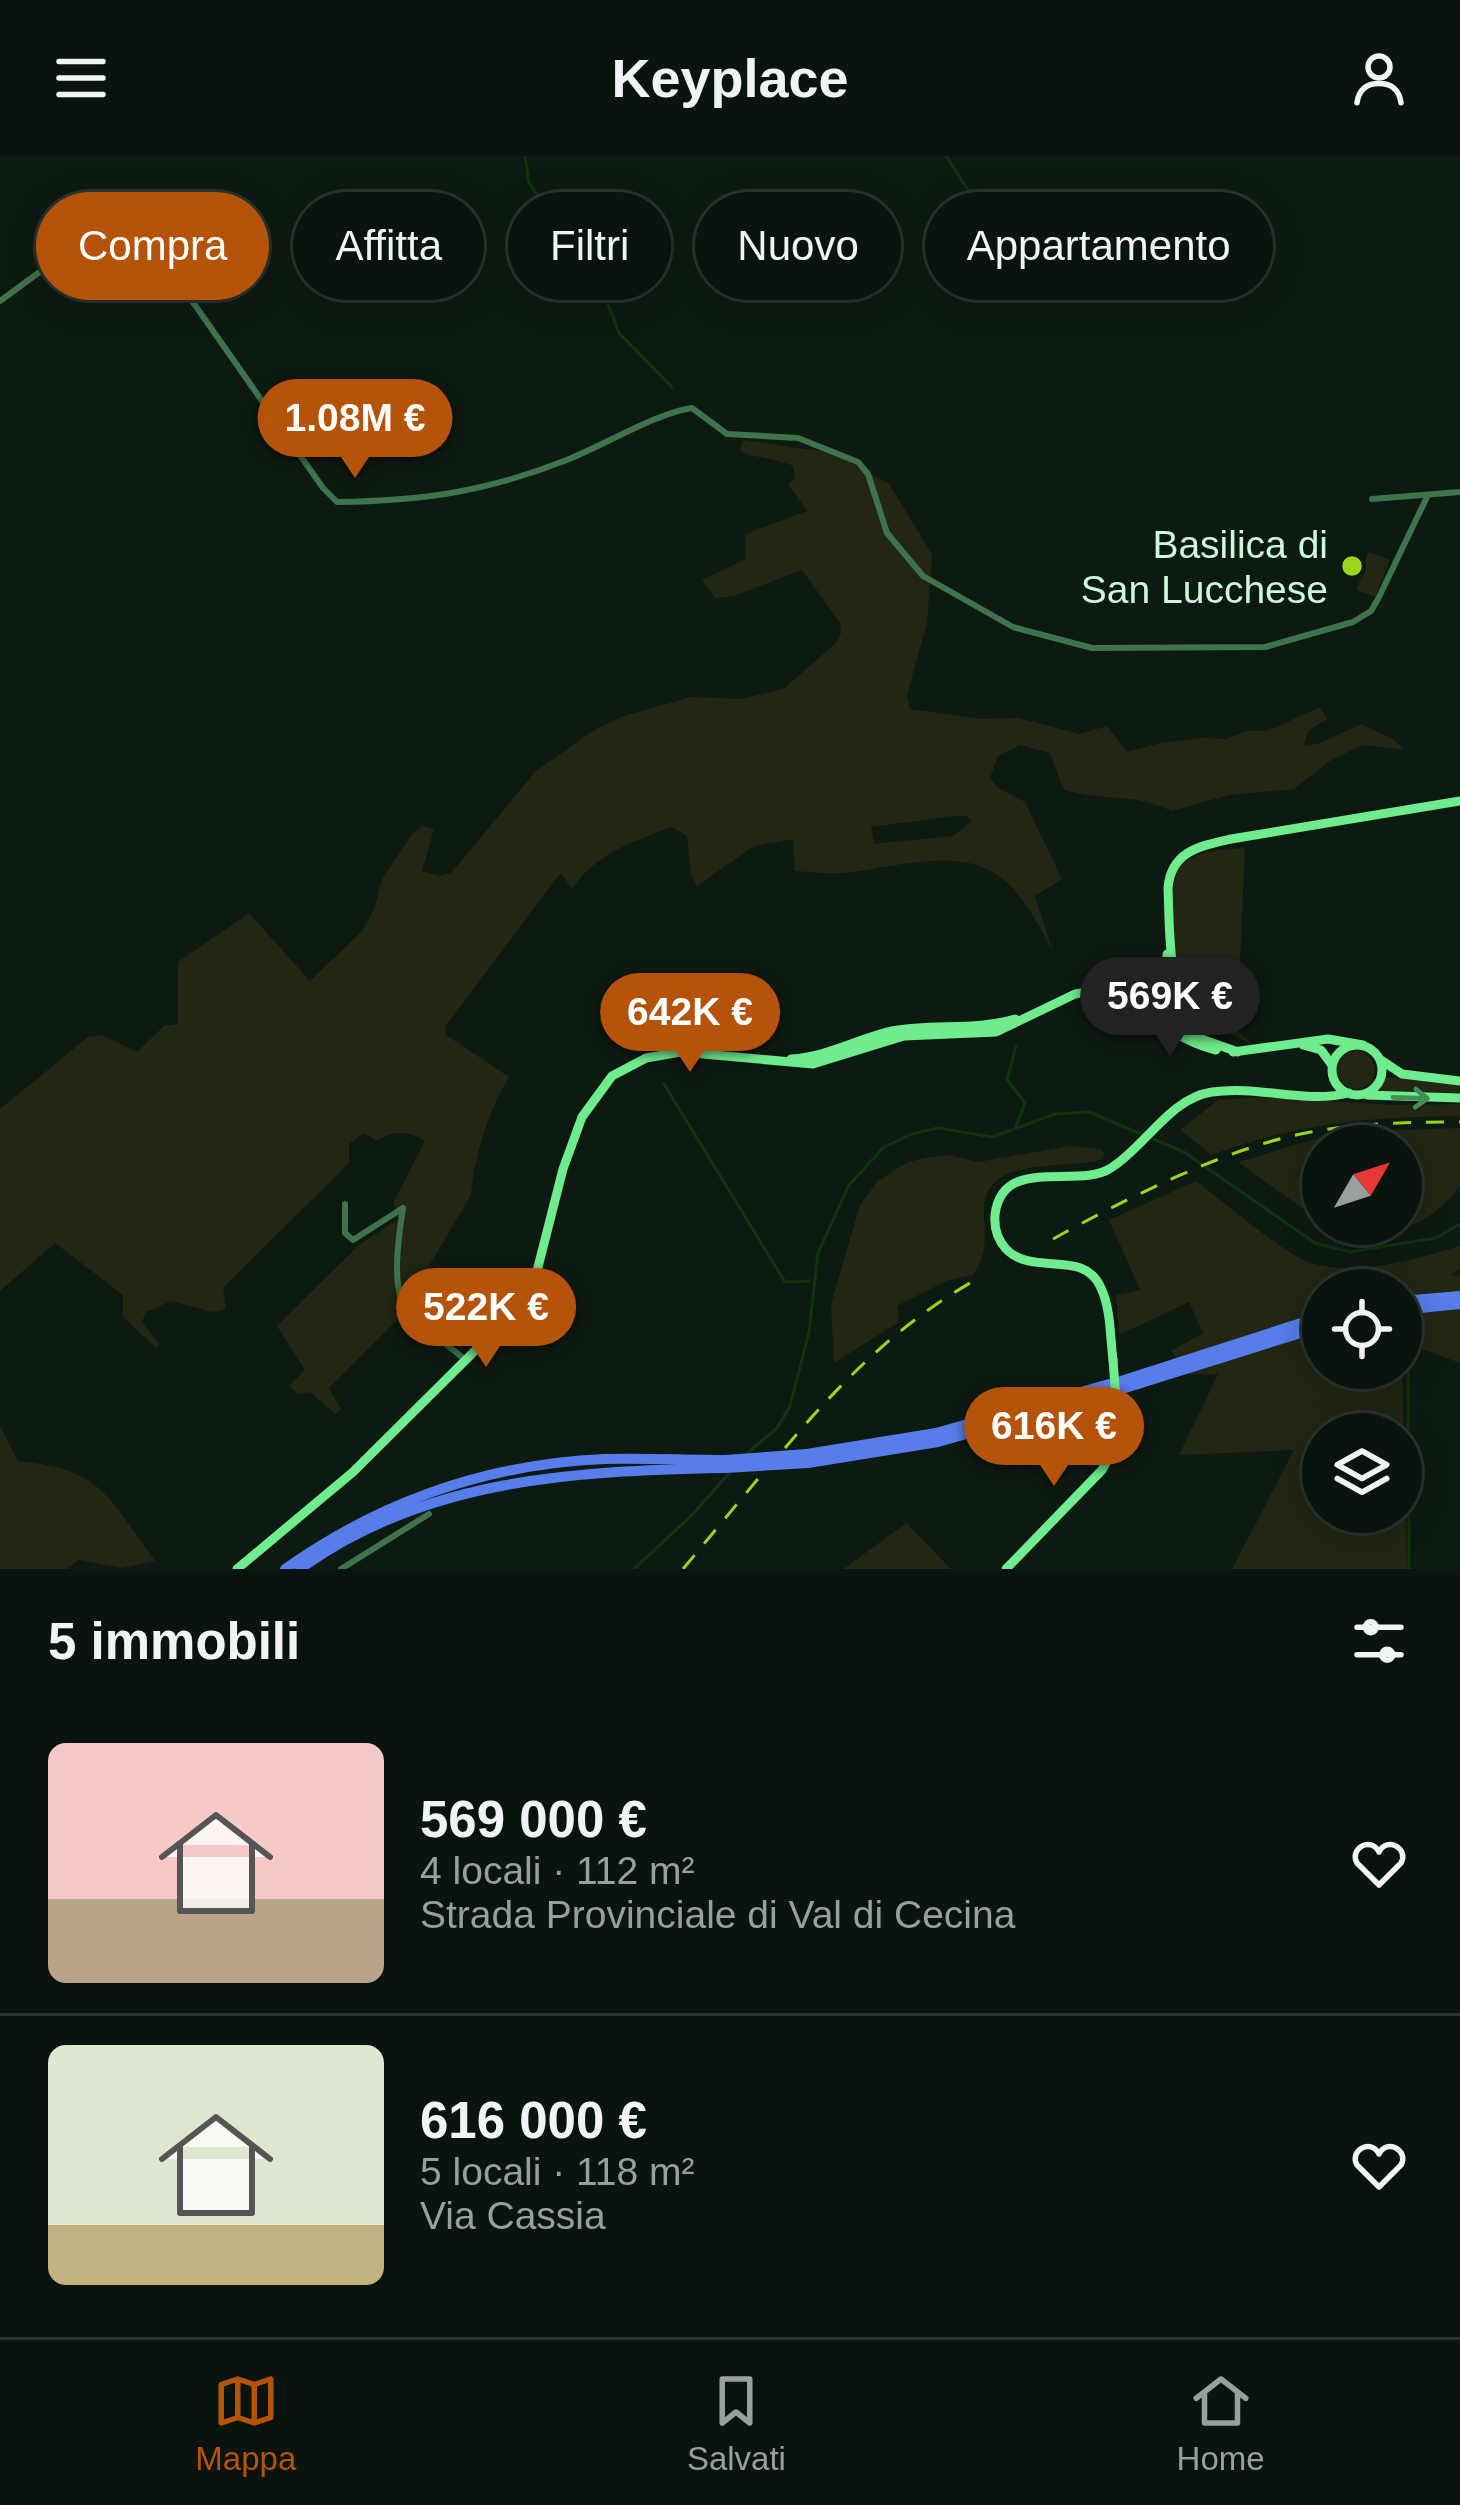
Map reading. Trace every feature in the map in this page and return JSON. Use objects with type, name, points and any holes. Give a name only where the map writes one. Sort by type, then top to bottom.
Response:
[{"type":"highway","points":[[1422,1303],[1460,1300]]},
{"type":"highway","points":[[1116,1387],[1302,1323]]},
{"type":"highway","points":[[300,1569],[376,1522],[478,1489],[609,1471],[808,1459],[938,1442],[1302,1332]]},
{"type":"highway","points":[[285,1569],[373,1514],[477,1476],[601,1459],[725,1464]]},
{"type":"main road","points":[[1163,1018],[1161,996],[1168,973],[1163,895],[1169,872],[1183,855],[1203,846],[1460,801]]},
{"type":"main road","points":[[1169,872],[1178,996],[1199,1043]]},
{"type":"main road","points":[[236,1569],[353,1472],[518,1307],[536,1275],[574,1136],[604,1084],[626,1066],[661,1054],[692,1052],[794,1065],[819,1063],[895,1038],[992,1032],[1079,993],[1104,991],[1143,1006],[1199,1043]]},
{"type":"main road","points":[[1143,1006],[1161,996]]},
{"type":"main road","points":[[1063,1000],[1115,1000],[1199,1043],[1238,1052],[1336,1039],[1363,1046],[1402,1074],[1460,1081]]},
{"type":"main road","points":[[759,1060],[817,1056],[892,1031],[989,1025],[1026,1017]]},
{"type":"main road","points":[[1298,1045],[1321,1050],[1333,1071],[1356,1094]]},
{"type":"main road","points":[[1304,1095],[1333,1071],[1347,1047],[1363,1046]]},
{"type":"main road","points":[[1356,1094],[1379,1080],[1378,1058]]},
{"type":"main road","points":[[1006,1569],[1102,1470],[1115,1446],[1118,1413],[1106,1299],[1092,1274],[1068,1264],[1027,1262],[1010,1252],[996,1232],[995,1217],[1004,1195],[1024,1179],[1040,1174],[1105,1172],[1169,1116],[1211,1092],[1460,1098]]},
{"type":"street","points":[[0,301],[127,208],[337,502],[435,499],[502,482],[692,408],[728,434],[798,438],[858,462],[868,474],[887,533],[923,575],[1013,627],[1092,648],[1265,647],[1340,628],[1363,617],[1378,599],[1427,497]]},
{"type":"street","points":[[1372,499],[1460,492]]},
{"type":"street","points":[[344,1204],[345,1233],[353,1240],[404,1208],[396,1261],[406,1311],[464,1359]]},
{"type":"street","points":[[341,1569],[429,1514]]},
{"type":"green space","points":[[743,440],[834,453],[889,484],[932,554],[927,623],[907,695],[910,709],[982,719],[1019,718],[1079,734],[1107,726],[1127,752],[1161,743],[1268,731],[1320,707],[1327,719],[1309,730],[1303,746],[1362,724],[1405,750],[1363,745],[1331,760],[1294,789],[1229,795],[1171,811],[1145,802],[1064,790],[1050,753],[1020,745],[998,756],[990,778],[998,788],[1025,802],[1062,879],[1035,896],[1053,952],[1014,889],[989,870],[970,863],[927,861],[842,873],[795,871],[793,839],[754,846],[697,886],[687,836],[672,827],[604,858],[572,889],[562,874],[558,876],[445,1027],[446,1035],[509,1077],[484,1134],[471,1195],[398,1319],[329,1388],[341,1409],[335,1414],[310,1392],[298,1394],[289,1386],[305,1370],[277,1326],[359,1245],[397,1220],[394,1201],[425,1141],[412,1135],[395,1133],[377,1141],[364,1133],[349,1144],[349,1163],[223,1288],[226,1309],[213,1312],[171,1301],[146,1312],[142,1322],[159,1344],[156,1348],[123,1317],[123,1295],[55,1243],[0,1291],[0,1109],[88,1037],[102,1035],[137,1052],[164,1026],[178,1024],[178,962],[249,913],[310,981],[362,931],[382,879],[413,833],[423,826],[434,829],[422,871],[439,876],[451,873],[536,771],[596,729],[691,697],[740,699],[783,689],[835,644],[840,623],[802,570],[734,596],[715,598],[702,580],[746,559],[745,534],[807,511],[788,484],[795,478],[793,466],[740,451]],"holes":[[[966,816],[972,821],[953,836],[874,844],[871,827]]]},
{"type":"green space","points":[[1368,552],[1390,560],[1375,597],[1357,590]]},
{"type":"green space","points":[[1245,848],[1237,1030],[1252,1044],[1210,1022],[1190,1002],[1176,954],[1172,911],[1176,875],[1182,865],[1204,853]]},
{"type":"green space","points":[[1356,1051],[1370,1056],[1375,1070],[1370,1084],[1356,1089],[1342,1084],[1337,1070],[1342,1056]]},
{"type":"green space","points":[[1386,1077],[1460,1085],[1460,1093],[1378,1092]]},
{"type":"green space","points":[[1265,1097],[1460,1104],[1460,1116],[1302,1125],[1302,1130],[1212,1155],[1180,1130],[1218,1100]]},
{"type":"green space","points":[[1460,1128],[1460,1186],[1422,1219],[1422,1129]]},
{"type":"green space","points":[[1302,1143],[1302,1208],[1238,1162]]},
{"type":"green space","points":[[1070,1146],[1100,1149],[1103,1159],[1030,1168],[997,1181],[987,1193],[983,1252],[973,1275],[949,1280],[897,1306],[899,1322],[834,1363],[831,1304],[860,1205],[878,1181],[923,1158],[948,1155],[978,1162]]},
{"type":"green space","points":[[1196,1181],[1271,1239],[1311,1263],[1367,1267],[1460,1246],[1460,1269],[1451,1275],[1460,1276],[1460,1363],[1422,1349],[1422,1269],[1302,1269],[1302,1389],[1402,1389],[1403,1413],[1302,1413],[1302,1533],[1406,1533],[1407,1569],[1232,1569],[1294,1450],[1179,1455],[1218,1374],[1187,1374],[1171,1351],[1203,1333],[1189,1302],[1119,1335],[1116,1295],[1140,1290],[1109,1220]]},
{"type":"green space","points":[[0,1426],[18,1461],[69,1471],[101,1490],[155,1561],[122,1568],[79,1560],[66,1569],[0,1569]]},
{"type":"green space","points":[[906,1523],[951,1569],[843,1569],[845,1568]]},
{"type":"waterway","points":[[525,156],[529,183],[597,276],[619,333],[672,387]]},
{"type":"waterway","points":[[946,156],[969,192]]},
{"type":"waterway","points":[[1016,1046],[1007,1080],[1025,1103],[1016,1126]]},
{"type":"waterway","points":[[664,1084],[785,1282],[809,1281]]},
{"type":"waterway","points":[[744,1456],[777,1428],[790,1406],[809,1332],[818,1253],[849,1185],[884,1147],[912,1134],[938,1128],[992,1137],[1055,1114],[1089,1112],[1184,1152],[1315,1243],[1350,1252],[1436,1238],[1460,1224]]},
{"type":"waterway","points":[[1409,1569],[1408,1344],[1425,1338]]},
{"type":"waterway","points":[[634,1569],[730,1472]]},
{"type":"railway","points":[[1053,1239],[1179,1176],[1280,1139],[1366,1125],[1460,1122]]},
{"type":"railway","points":[[785,1448],[870,1357],[970,1283]]},
{"type":"railway","points":[[683,1569],[762,1474]]},
{"type":"place","name":"Basilica di San Lucchese","points":[[1352,566]]}]
